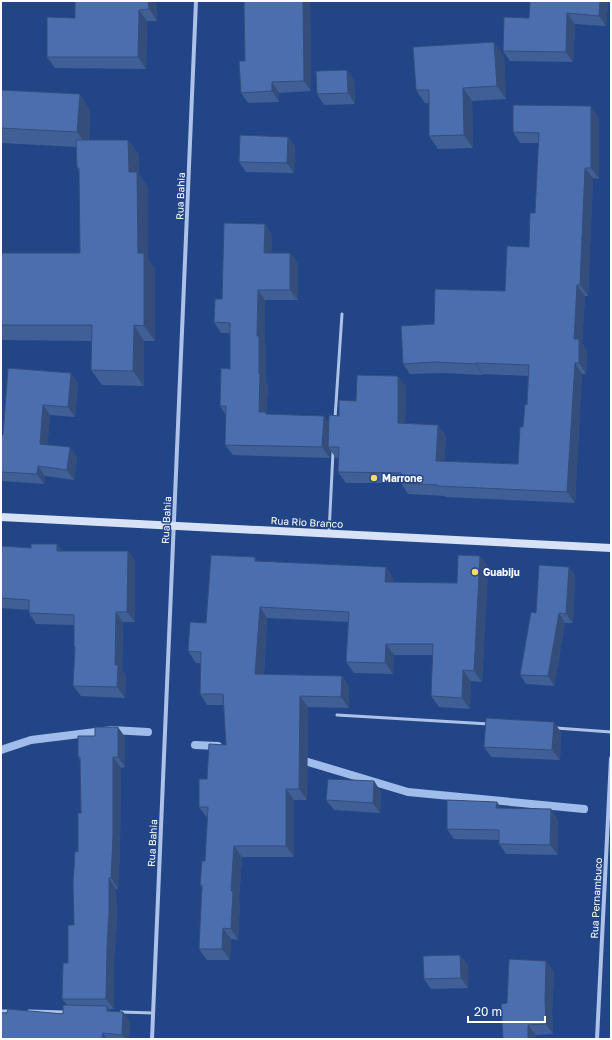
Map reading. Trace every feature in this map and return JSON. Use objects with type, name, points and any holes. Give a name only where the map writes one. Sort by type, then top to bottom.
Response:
[{"type":"street","name":"Rua Bahia","points":[[152,1039],[196,1]]},
{"type":"street","name":"Rua Rio Branco","points":[[1,517],[611,548]]},
{"type":"street","name":"Rua Pernambuco","points":[[597,1039],[609,828],[611,758]]},
{"type":"lane","points":[[335,420],[342,314]]},
{"type":"lane","points":[[329,533],[333,450]]},
{"type":"lane","points":[[337,715],[494,724]]},
{"type":"lane","points":[[548,728],[611,732]]},
{"type":"lane","points":[[1,1011],[17,1011]]},
{"type":"lane","points":[[25,1011],[73,1012]]},
{"type":"lane","points":[[113,1012],[153,1013]]},
{"type":"building","points":[[75,1],[148,1],[149,9],[139,10],[138,57],[47,57],[47,17],[75,18]]},
{"type":"building","points":[[244,1],[303,1],[304,81],[272,82],[272,91],[241,93],[239,61],[245,61]]},
{"type":"building","points":[[530,1],[600,1],[599,16],[567,13],[566,52],[503,51],[504,17],[529,18]]},
{"type":"building","points":[[494,42],[497,86],[463,88],[464,135],[429,136],[429,90],[416,90],[413,47]]},
{"type":"building","points":[[347,70],[348,93],[317,94],[316,71]]},
{"type":"building","points":[[1,90],[80,94],[77,132],[1,128]]},
{"type":"building","points":[[513,105],[591,106],[591,168],[585,168],[580,285],[577,285],[574,339],[579,339],[579,363],[575,363],[567,492],[401,483],[401,473],[338,472],[339,447],[328,447],[329,415],[339,416],[339,400],[356,401],[357,375],[398,376],[398,423],[438,425],[436,461],[518,464],[520,427],[523,427],[525,404],[527,405],[529,365],[435,362],[403,364],[401,326],[434,324],[435,289],[505,291],[507,246],[529,247],[530,213],[535,213],[539,133],[513,132]]},
{"type":"building","points":[[240,135],[288,137],[287,163],[239,162]]},
{"type":"building","points":[[76,140],[128,140],[129,172],[137,172],[138,253],[144,253],[144,326],[134,325],[133,371],[91,370],[92,325],[1,325],[1,253],[80,253],[79,168],[77,168]]},
{"type":"building","points":[[224,223],[265,224],[264,253],[290,253],[290,290],[258,290],[257,336],[259,336],[260,374],[259,412],[266,412],[266,414],[324,416],[322,447],[225,445],[226,406],[220,406],[221,368],[230,369],[230,323],[214,322],[215,299],[222,299]]},
{"type":"building","points":[[8,368],[71,373],[68,407],[43,405],[40,444],[70,447],[67,470],[38,466],[37,474],[1,472],[1,434],[3,435]]},
{"type":"building","points":[[31,544],[57,544],[57,551],[128,551],[127,612],[116,612],[115,665],[118,665],[117,687],[73,686],[75,647],[74,615],[29,613],[29,600],[1,598],[1,546],[31,548]]},
{"type":"building","points":[[211,555],[255,557],[255,561],[386,567],[385,582],[457,583],[458,555],[480,556],[474,671],[463,670],[462,698],[431,696],[433,644],[386,644],[385,663],[346,662],[349,612],[260,607],[255,674],[342,676],[341,697],[300,696],[299,789],[286,789],[286,846],[234,846],[231,891],[233,891],[231,929],[223,928],[222,949],[199,949],[202,885],[200,885],[202,861],[205,861],[208,807],[199,807],[199,779],[207,779],[209,744],[226,745],[223,694],[200,694],[201,652],[188,651],[190,622],[206,623]]},
{"type":"building","points":[[539,565],[569,567],[566,614],[559,613],[548,676],[520,675],[531,612],[536,613]]},
{"type":"building","points":[[486,718],[554,722],[552,750],[484,747]]},
{"type":"building","points":[[95,727],[118,727],[118,757],[113,757],[113,836],[111,878],[109,878],[106,999],[62,999],[63,963],[68,963],[68,925],[74,925],[73,884],[75,851],[78,852],[78,813],[81,813],[78,736],[95,736]]},
{"type":"building","points":[[328,779],[374,781],[373,803],[326,800]]},
{"type":"building","points":[[447,800],[497,802],[496,808],[551,809],[550,845],[499,844],[499,830],[447,829]]},
{"type":"building","points":[[460,955],[461,978],[424,979],[423,956]]},
{"type":"building","points":[[509,959],[546,961],[546,1024],[528,1025],[528,1039],[503,1039],[501,1004],[507,1003]]},
{"type":"building","points":[[63,1005],[107,1006],[107,1011],[123,1012],[122,1035],[103,1033],[102,1039],[1,1039],[1,1013],[7,1013],[8,1009],[63,1014]]},
{"type":"waterway","points":[[1,750],[31,740],[112,730],[148,732]]},
{"type":"waterway","points":[[195,745],[218,746]]},
{"type":"waterway","points":[[298,759],[408,792],[584,809]]},
{"type":"place","name":"Marrone","points":[[374,478]]},
{"type":"place","name":"Guabiju","points":[[475,572]]}]
